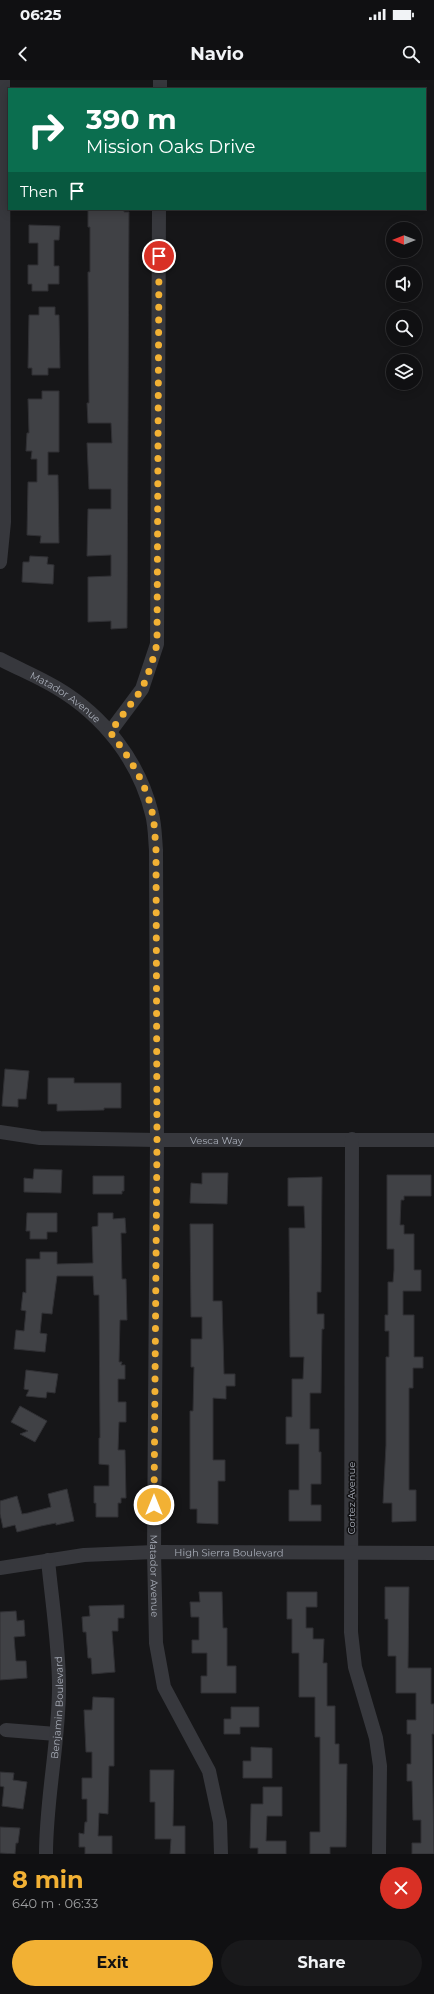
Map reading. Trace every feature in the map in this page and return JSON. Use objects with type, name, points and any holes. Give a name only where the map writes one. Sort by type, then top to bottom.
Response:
[{"type":"street","points":[[0,562],[4,522],[3,80]]},
{"type":"street","points":[[110,732],[142,689],[151,666],[157,644],[159,210]]},
{"type":"street","name":"Matador Avenue","points":[[0,659],[57,688],[85,708],[110,732],[128,756],[142,781],[153,815],[156,850],[157,1140],[154,1552],[156,1643],[164,1687],[209,1771],[220,1822],[221,1854]]},
{"type":"street","name":"Vesca Way","points":[[0,1132],[40,1138],[157,1140],[434,1140]]},
{"type":"street","name":"Cortez Avenue","points":[[352,1139],[351,1632],[355,1667],[376,1738],[380,1766],[379,1854]]},
{"type":"street","name":"High Sierra Boulevard","points":[[0,1568],[84,1555],[154,1552],[434,1553]]},
{"type":"street","name":"Benjamin Boulevard","points":[[46,1854],[46,1838],[59,1687],[48,1560]]},
{"type":"street","points":[[6,1730],[56,1734]]},
{"type":"building","points":[[88,210],[124,210],[124,212],[129,212],[127,628],[111,629],[111,621],[88,622],[88,577],[111,576],[111,555],[87,556],[88,509],[111,509],[111,489],[89,489],[87,443],[112,443],[111,423],[88,423],[88,272],[90,272],[90,227],[88,227]]},
{"type":"building","points":[[29,225],[60,226],[59,240],[54,240],[54,266],[59,266],[59,284],[48,284],[48,291],[32,291],[32,284],[28,284],[28,265],[38,265],[38,243],[29,243]]},
{"type":"building","points":[[39,307],[55,307],[55,315],[59,315],[60,368],[48,368],[48,375],[32,375],[32,368],[28,368],[29,315],[39,315]]},
{"type":"building","points":[[42,391],[59,391],[59,452],[48,452],[48,475],[58,475],[59,543],[40,543],[41,536],[27,535],[28,482],[37,482],[37,459],[31,459],[32,451],[26,451],[27,433],[29,433],[28,399],[42,399]]},
{"type":"building","points":[[30,556],[48,557],[47,564],[54,565],[53,584],[22,582],[23,562],[29,562]]},
{"type":"building","points":[[5,1069],[29,1071],[26,1099],[18,1099],[18,1107],[2,1106]]},
{"type":"building","points":[[48,1078],[74,1078],[74,1083],[121,1083],[121,1108],[104,1108],[104,1110],[57,1111],[57,1104],[48,1104]]},
{"type":"building","points":[[34,1169],[62,1170],[61,1193],[24,1192],[24,1178],[33,1179]]},
{"type":"building","points":[[202,1173],[228,1173],[227,1204],[190,1203],[191,1183],[202,1184]]},
{"type":"building","points":[[387,1175],[431,1175],[431,1196],[404,1196],[404,1200],[401,1200],[400,1225],[404,1225],[404,1234],[414,1234],[414,1270],[421,1270],[421,1291],[403,1291],[403,1315],[414,1315],[414,1357],[423,1357],[423,1368],[413,1368],[413,1388],[409,1388],[409,1490],[416,1490],[416,1521],[392,1522],[392,1503],[383,1503],[386,1445],[386,1357],[389,1357],[389,1331],[385,1331],[385,1315],[388,1315],[388,1282],[393,1282],[394,1270],[394,1249],[387,1249]]},
{"type":"building","points":[[93,1176],[124,1176],[124,1191],[122,1191],[122,1194],[93,1194]]},
{"type":"building","points":[[322,1177],[321,1292],[317,1292],[317,1314],[324,1314],[324,1329],[322,1329],[321,1393],[310,1393],[310,1429],[319,1429],[319,1452],[321,1452],[321,1484],[311,1484],[311,1505],[321,1505],[321,1521],[289,1521],[289,1490],[299,1490],[299,1444],[286,1444],[286,1417],[292,1417],[292,1379],[303,1379],[304,1357],[290,1357],[289,1228],[305,1228],[304,1206],[288,1206],[288,1178]]},
{"type":"building","points":[[27,1213],[57,1213],[57,1232],[47,1232],[47,1239],[30,1239],[30,1231],[26,1231]]},
{"type":"building","points":[[98,1213],[113,1213],[113,1219],[125,1218],[126,1233],[121,1233],[122,1279],[126,1279],[127,1320],[120,1320],[119,1362],[122,1362],[121,1365],[125,1365],[125,1379],[118,1379],[118,1402],[126,1402],[126,1422],[119,1422],[118,1450],[125,1450],[126,1498],[121,1498],[121,1503],[118,1503],[118,1517],[96,1517],[96,1503],[94,1503],[94,1486],[109,1486],[109,1465],[99,1464],[99,1295],[94,1295],[93,1276],[57,1276],[52,1314],[42,1313],[40,1333],[47,1334],[45,1352],[14,1349],[16,1330],[24,1331],[26,1311],[21,1310],[23,1292],[26,1293],[26,1259],[40,1259],[40,1252],[57,1252],[57,1264],[93,1263],[92,1227],[98,1226]]},
{"type":"building","points":[[190,1224],[213,1224],[213,1301],[222,1301],[224,1374],[235,1374],[235,1386],[226,1386],[226,1399],[213,1398],[213,1460],[225,1460],[225,1481],[218,1481],[218,1524],[197,1523],[197,1509],[190,1509],[190,1411],[193,1411],[194,1367],[191,1367],[191,1339],[202,1339],[202,1317],[191,1317]]},
{"type":"building","points":[[26,1370],[58,1374],[55,1393],[47,1392],[46,1398],[26,1396],[29,1390],[24,1389]]},
{"type":"building","points":[[20,1406],[47,1421],[35,1442],[20,1434],[28,1431],[11,1422]]},
{"type":"building","points":[[67,1489],[74,1521],[56,1525],[56,1523],[17,1532],[15,1525],[3,1528],[0,1514],[0,1501],[17,1496],[22,1514],[28,1513],[51,1507],[48,1494]]},
{"type":"building","points":[[385,1587],[409,1587],[408,1668],[431,1668],[431,1704],[434,1704],[434,1734],[432,1734],[434,1854],[412,1854],[412,1843],[421,1843],[421,1820],[413,1820],[412,1781],[407,1781],[407,1764],[411,1764],[411,1734],[407,1734],[407,1720],[416,1720],[416,1693],[396,1693],[396,1656],[388,1656],[388,1619],[385,1619]]},
{"type":"building","points":[[199,1592],[222,1592],[223,1628],[227,1628],[227,1666],[236,1666],[236,1693],[201,1693],[201,1676],[207,1676],[207,1653],[192,1653],[192,1640],[199,1640],[199,1617],[191,1617],[190,1602],[200,1602]]},
{"type":"building","points":[[287,1592],[317,1592],[317,1607],[306,1607],[306,1628],[313,1628],[313,1639],[324,1639],[323,1663],[327,1663],[327,1706],[335,1706],[335,1744],[339,1744],[339,1764],[347,1764],[346,1847],[330,1847],[330,1854],[310,1854],[310,1832],[320,1832],[320,1737],[315,1737],[315,1697],[299,1697],[299,1653],[292,1653],[292,1619],[287,1619]]},
{"type":"building","points":[[124,1605],[124,1618],[118,1618],[118,1631],[112,1631],[115,1672],[92,1674],[91,1658],[88,1658],[86,1632],[83,1632],[82,1617],[90,1616],[89,1606]]},
{"type":"building","points":[[16,1611],[17,1621],[24,1620],[25,1636],[14,1637],[16,1661],[26,1661],[27,1678],[0,1680],[0,1612]]},
{"type":"building","points":[[93,1697],[114,1698],[114,1766],[109,1766],[108,1814],[99,1813],[98,1836],[112,1836],[112,1854],[85,1854],[85,1847],[79,1847],[79,1833],[84,1834],[85,1822],[87,1822],[87,1799],[82,1799],[82,1778],[92,1778],[92,1752],[86,1752],[84,1710],[92,1710]]},
{"type":"building","points":[[231,1707],[259,1707],[259,1727],[240,1727],[240,1734],[224,1734],[224,1719],[231,1719]]},
{"type":"building","points":[[251,1747],[272,1748],[272,1778],[243,1778],[243,1761],[251,1761]]},
{"type":"building","points":[[150,1770],[174,1770],[173,1826],[185,1826],[185,1854],[170,1854],[171,1839],[155,1839],[155,1802],[150,1802]]},
{"type":"building","points":[[0,1772],[14,1773],[13,1780],[27,1782],[23,1809],[2,1806],[4,1787],[0,1786]]},
{"type":"building","points":[[263,1787],[282,1787],[282,1816],[267,1816],[266,1841],[286,1841],[286,1854],[258,1854],[258,1848],[250,1848],[251,1804],[263,1804]]},
{"type":"building","points":[[0,1827],[20,1828],[15,1854],[0,1853]]},
{"type":"route","points":[[154,1505],[157,1140],[156,850],[153,815],[142,781],[128,756],[110,732],[126,713],[142,689],[151,666],[157,644],[159,256]]}]
